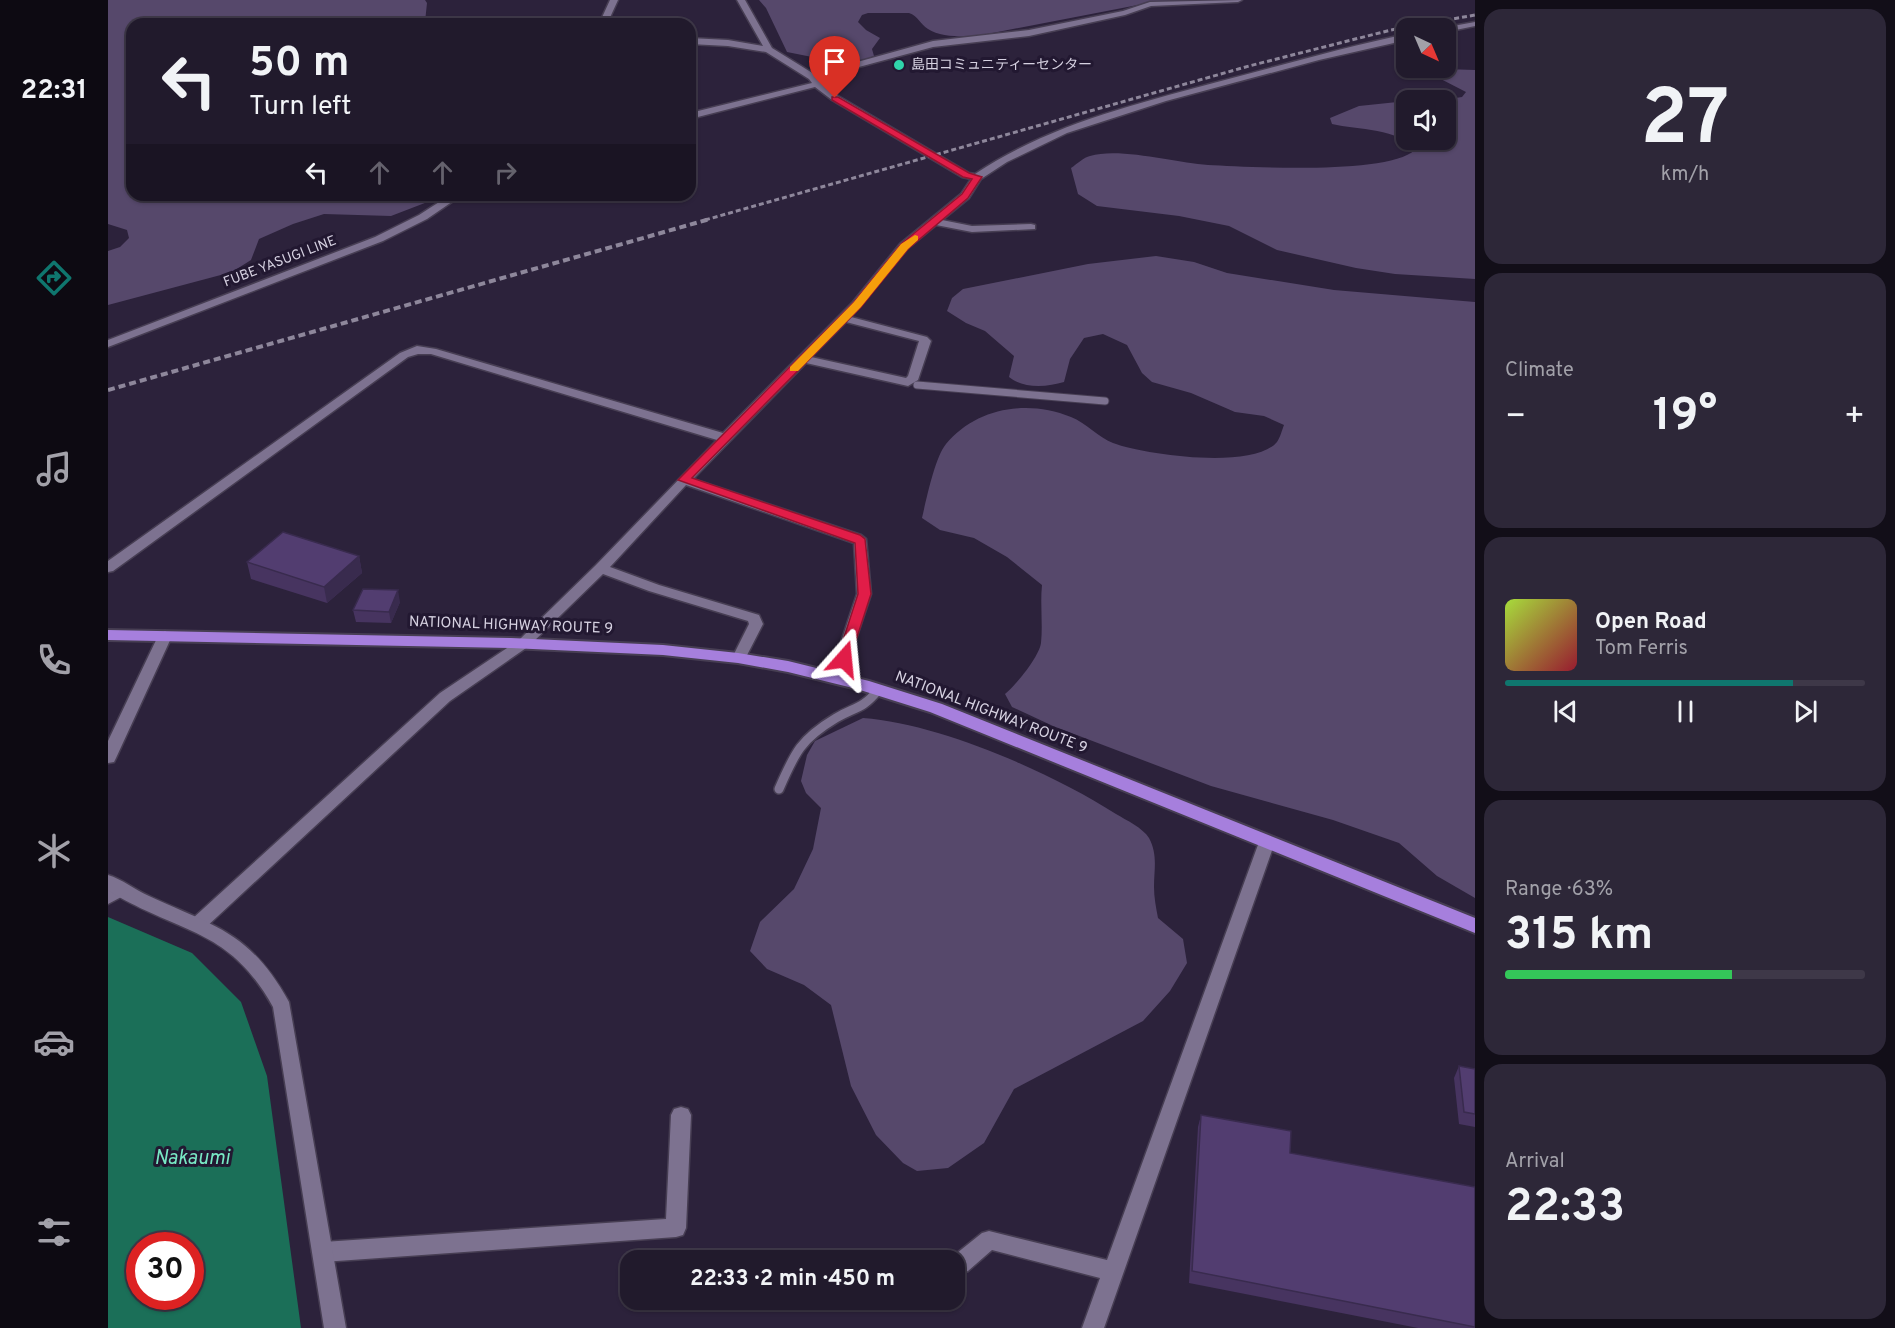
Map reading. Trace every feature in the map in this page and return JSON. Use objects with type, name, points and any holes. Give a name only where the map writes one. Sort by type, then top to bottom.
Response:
[{"type":"highway","name":"NATIONAL HIGHWAY ROUTE 9","points":[[108,634],[524,643],[660,650],[739,658],[837,678],[936,708],[998,732],[1475,926]]},
{"type":"street","points":[[606,18],[614,0]]},
{"type":"street","points":[[741,0],[769,50]]},
{"type":"street","points":[[696,114],[933,44],[1029,33],[1125,13],[1150,4],[1238,0]]},
{"type":"street","points":[[1456,27],[1475,24]]},
{"type":"street","points":[[198,924],[445,697],[524,643],[601,568],[684,480],[858,304],[904,246],[965,196],[977,177],[998,161],[1027,146],[1099,118],[1351,48],[1396,39]]},
{"type":"street","points":[[696,41],[736,44],[769,50],[815,80],[835,98],[966,175],[977,177]]},
{"type":"street","name":"FUBE YASUGI LINE","points":[[108,344],[379,239],[423,217],[448,201]]},
{"type":"street","points":[[934,222],[972,229],[1030,227]]},
{"type":"street","points":[[804,359],[913,383],[925,341],[850,320]]},
{"type":"street","points":[[108,568],[404,355],[417,350],[432,351],[725,438]]},
{"type":"street","points":[[684,480],[856,538],[861,542],[864,594],[837,678]]},
{"type":"street","points":[[601,568],[654,588],[754,618],[756,624],[739,658]]},
{"type":"street","points":[[108,758],[165,636]]},
{"type":"street","points":[[1093,1328],[1267,842]]},
{"type":"street","points":[[112,889],[222,936],[244,952],[266,978],[282,1007],[335,1328]]},
{"type":"street","points":[[323,1252],[676,1228],[681,1115]]},
{"type":"street","points":[[965,1260],[989,1240],[1112,1271]]},
{"type":"lane","points":[[913,383],[1105,401]]},
{"type":"lane","points":[[779,789],[794,754],[804,741],[837,718],[867,704],[878,690]]},
{"type":"shaded area","points":[[108,0],[425,0],[427,3],[425,18],[126,18],[126,201],[430,201],[391,216],[324,214],[293,224],[259,239],[251,260],[232,272],[108,305],[108,251],[120,247],[129,238],[127,230],[108,224]]},
{"type":"shaded area","points":[[759,0],[1185,0],[1143,4],[977,36],[951,36],[933,32],[909,13],[868,13],[862,15],[858,22],[880,38],[872,49],[874,56],[850,65],[839,62],[832,54],[822,52],[812,57],[787,52],[766,8]]},
{"type":"shaded area","points":[[1456,69],[1475,70],[1475,279],[1395,274],[1356,268],[1277,250],[1229,226],[1179,216],[1097,206],[1078,194],[1071,168],[1088,157],[1117,153],[1208,165],[1317,168],[1377,163],[1400,158],[1415,150],[1456,150],[1456,98],[1462,97],[1466,92],[1439,78],[1456,78]]},
{"type":"shaded area","points":[[1396,102],[1396,137],[1377,131],[1332,124],[1330,118],[1359,106]]},
{"type":"shaded area","points":[[1156,256],[1194,262],[1227,273],[1334,290],[1475,302],[1475,898],[1437,876],[1399,843],[1333,820],[1211,786],[1053,726],[1012,707],[1005,694],[1026,670],[1039,649],[1042,636],[1042,585],[1007,557],[974,538],[940,530],[922,518],[938,459],[946,444],[958,432],[972,422],[1003,410],[1037,409],[1071,417],[1113,443],[1128,448],[1173,455],[1223,458],[1246,456],[1265,451],[1277,442],[1284,425],[1264,416],[1235,412],[1191,393],[1152,382],[1142,373],[1127,345],[1103,334],[1084,338],[1070,359],[1064,382],[1043,386],[1022,384],[1009,377],[1014,356],[985,331],[947,311],[952,298],[963,289],[1088,264]]},
{"type":"shaded area","points":[[863,718],[894,722],[926,730],[994,752],[1060,782],[1139,828],[1149,838],[1154,850],[1154,891],[1158,918],[1183,939],[1187,963],[1170,991],[1143,1021],[1014,1089],[984,1143],[948,1168],[917,1171],[903,1163],[876,1135],[851,1086],[831,1005],[804,985],[767,969],[750,951],[760,922],[794,889],[813,849],[821,808],[806,793],[801,781],[807,755],[815,741]]},
{"type":"water","name":"Nakaumi","points":[[108,917],[192,953],[241,1002],[267,1076],[301,1328],[108,1328]]},
{"type":"building","points":[[283,532],[359,556],[324,587],[247,562]]},
{"type":"building","points":[[363,589],[398,590],[389,612],[353,610]]},
{"type":"building","points":[[1459,1066],[1475,1069],[1475,1114],[1464,1112]]},
{"type":"building","points":[[1201,1115],[1291,1131],[1290,1153],[1475,1187],[1475,1327],[1192,1271]]},
{"type":"railway","points":[[705,220],[1249,66],[1391,30],[1475,15]]},
{"type":"railway","points":[[108,390],[710,219]]},
{"type":"slow traffic","points":[[794,369],[858,304],[904,246],[915,238]]},
{"type":"place","name":"島田コミュニティーセンター","points":[[899,65]]},
{"type":"route","points":[[835,98],[966,175],[977,177],[965,196],[904,246],[858,304],[684,480],[856,538],[861,542],[864,594],[844,659]]}]
